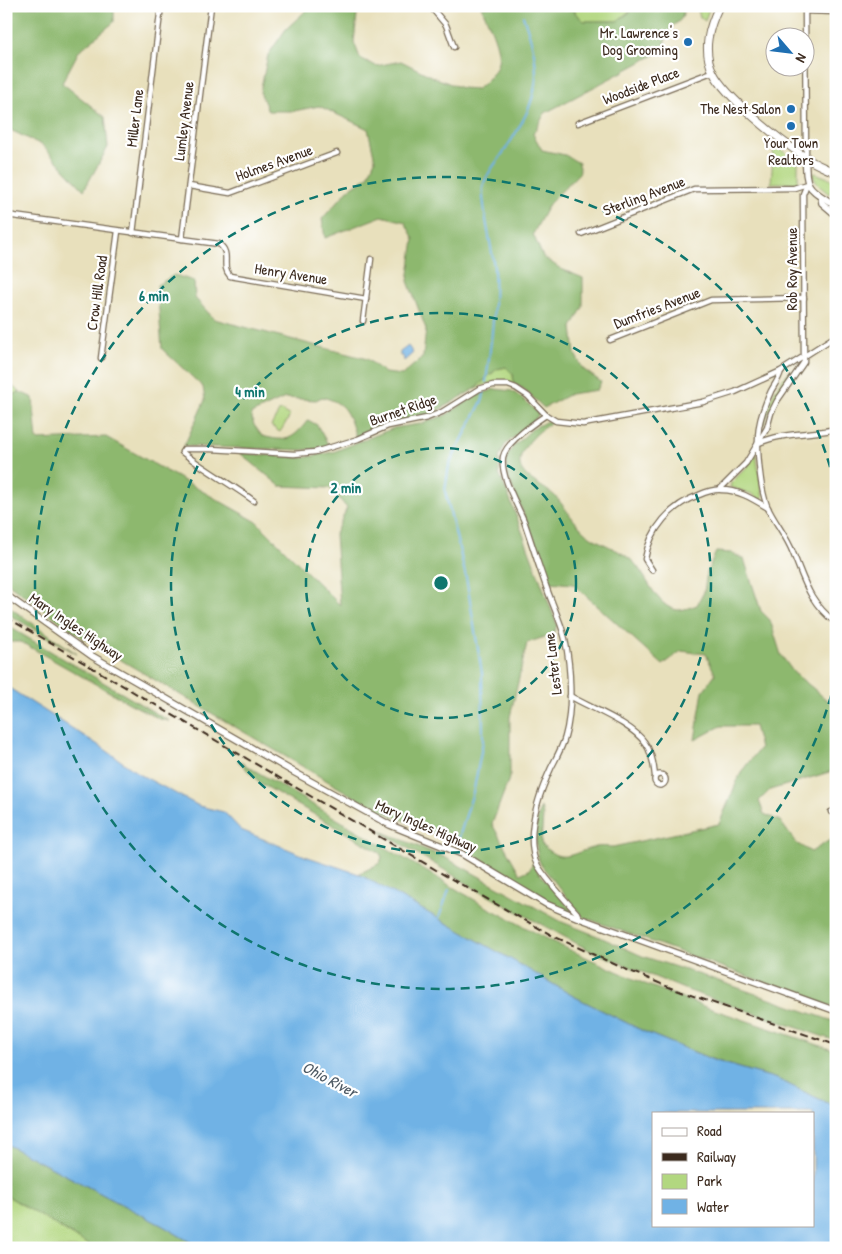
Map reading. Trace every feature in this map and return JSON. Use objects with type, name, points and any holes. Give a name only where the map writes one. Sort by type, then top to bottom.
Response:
[{"type":"main road","points":[[719,6],[709,29],[708,37],[708,53],[712,72],[733,98],[775,134],[806,158],[836,173]]},
{"type":"street","name":"Miller Lane","points":[[133,233],[161,6]]},
{"type":"street","name":"Lumley Avenue","points":[[182,239],[211,6]]},
{"type":"street","points":[[430,6],[446,25],[454,47]]},
{"type":"street","points":[[836,12],[805,9],[807,184],[820,197],[836,206]]},
{"type":"street","name":"Woodside Place","points":[[578,123],[712,72]]},
{"type":"street","name":"Holmes Avenue","points":[[189,186],[230,193],[337,153]]},
{"type":"street","name":"Sterling Avenue","points":[[581,234],[694,189],[794,188],[807,184]]},
{"type":"street","name":"Rob Roy Avenue","points":[[805,355],[803,194],[807,184]]},
{"type":"street","points":[[820,197],[822,203],[836,215]]},
{"type":"street","points":[[6,215],[182,239]]},
{"type":"street","name":"Crow Hill Road","points":[[101,358],[118,231]]},
{"type":"street","name":"Henry Avenue","points":[[182,239],[219,244],[226,253],[225,268],[230,276],[235,278],[366,299]]},
{"type":"street","points":[[363,321],[371,259]]},
{"type":"street","name":"Dumfries Avenue","points":[[610,340],[711,300],[804,298]]},
{"type":"street","points":[[546,416],[562,422],[583,424],[690,404],[735,392],[781,371],[836,336]]},
{"type":"street","points":[[720,490],[742,469],[767,428],[777,401],[801,368],[805,355]]},
{"type":"street","points":[[781,371],[779,380],[761,415],[758,443],[761,479],[768,508],[789,544],[812,598],[819,608],[836,623]]},
{"type":"street","name":"Burnet Ridge","points":[[254,501],[202,467],[182,452],[184,449],[294,454],[315,452],[358,439],[388,426],[427,418],[442,412],[478,389],[493,385],[508,385],[516,388],[528,396],[546,416]]},
{"type":"street","name":"Lester Lane","points":[[546,416],[515,440],[504,453],[503,465],[563,634],[567,655],[570,696],[565,736],[536,808],[532,844],[537,864],[579,918]]},
{"type":"street","points":[[758,443],[773,436],[836,429]]},
{"type":"street","points":[[652,570],[645,560],[650,539],[661,522],[683,502],[706,492],[720,490],[743,494],[768,508]]},
{"type":"street","name":"Mary Ingles Highway","points":[[6,595],[92,656],[298,774],[390,825],[462,854],[546,904],[579,918],[836,1011]]},
{"type":"street","points":[[570,696],[638,734],[648,748],[656,776]]},
{"type":"green space","points":[[11,6],[114,6],[114,22],[79,51],[62,83],[105,117],[108,147],[84,190],[42,145],[6,128],[6,11]]},
{"type":"green space","points":[[311,6],[358,6],[354,42],[360,58],[376,66],[401,61],[461,88],[477,89],[493,74],[498,62],[493,34],[481,6],[555,6],[561,9],[575,10],[575,13],[584,21],[617,21],[631,10],[664,6],[684,8],[682,18],[671,28],[665,44],[658,53],[545,113],[533,134],[542,150],[565,155],[579,163],[580,172],[549,204],[533,234],[543,257],[561,269],[583,278],[583,307],[572,327],[575,354],[583,369],[601,382],[597,390],[570,394],[544,408],[524,389],[514,384],[513,374],[506,367],[497,369],[473,390],[430,415],[390,423],[356,437],[342,406],[322,397],[316,400],[285,398],[251,414],[254,425],[262,436],[277,439],[293,436],[308,420],[317,425],[329,446],[319,449],[184,446],[205,400],[203,387],[162,349],[157,285],[174,275],[194,281],[195,298],[214,319],[367,359],[385,373],[402,375],[423,357],[426,329],[408,281],[414,239],[405,222],[382,216],[325,238],[322,219],[348,190],[368,176],[375,160],[368,129],[319,106],[294,111],[268,111],[260,92],[268,55],[286,29]]},
{"type":"green space","points":[[555,6],[649,6],[638,10],[631,10],[617,21],[584,21],[575,13],[575,10],[561,9]]},
{"type":"green space","points":[[697,6],[710,6],[705,21],[700,17]]},
{"type":"green space","points":[[774,143],[798,163],[798,183],[771,183]]},
{"type":"green space","points":[[815,173],[836,181],[836,186],[829,194],[817,183],[813,174]]},
{"type":"green space","points":[[506,367],[513,374],[514,384],[493,383],[473,390],[497,369]]},
{"type":"green space","points":[[791,370],[792,373],[780,389],[763,425],[764,416],[773,394]]},
{"type":"green space","points":[[6,382],[20,392],[6,397]]},
{"type":"green space","points":[[495,389],[512,391],[538,413],[538,416],[505,445],[499,458],[499,474],[557,625],[553,634],[527,643],[510,717],[510,776],[492,824],[520,874],[529,870],[533,863],[539,873],[576,915],[519,884],[456,843],[370,806],[80,636],[6,582],[6,397],[20,392],[33,398],[37,440],[106,437],[257,522],[340,605],[335,534],[347,508],[330,488],[280,486],[240,453],[302,458],[333,452],[394,428],[420,424],[446,415],[476,396]]},
{"type":"green space","points":[[280,410],[290,416],[280,432],[271,426]]},
{"type":"green space","points":[[547,421],[552,422],[527,444],[520,459],[520,466],[528,477],[555,496],[587,534],[630,559],[657,596],[670,608],[680,610],[697,605],[704,592],[707,572],[716,552],[731,553],[744,559],[761,611],[770,620],[781,655],[794,673],[836,708],[836,770],[770,790],[759,801],[764,814],[780,821],[796,843],[811,852],[836,835],[836,1008],[583,917],[541,865],[537,852],[536,836],[537,820],[541,807],[543,816],[541,843],[548,850],[561,856],[596,847],[613,847],[719,824],[741,772],[760,748],[754,726],[721,726],[695,740],[703,691],[715,674],[706,654],[681,651],[663,665],[573,584],[549,582],[534,538],[506,469],[507,457],[512,448],[532,429]]},
{"type":"green space","points":[[756,454],[763,498],[761,500],[752,494],[730,487],[731,483],[747,467]]},
{"type":"green space","points":[[6,605],[77,654],[6,613]]},
{"type":"green space","points":[[6,625],[169,721],[160,719],[129,703],[21,642],[8,642],[6,644]]},
{"type":"green space","points":[[237,760],[485,906],[557,944],[645,984],[703,1006],[836,1051],[836,1107],[777,1079],[714,1060],[645,1032],[573,996],[359,874],[380,863],[382,857],[379,852],[260,783]]},
{"type":"green space","points":[[376,829],[444,857],[562,922],[642,956],[836,1022],[836,1041],[684,989],[589,950],[483,893]]},
{"type":"green space","points":[[6,1144],[163,1226],[200,1248],[94,1248],[6,1195]]},
{"type":"green space","points":[[6,1195],[94,1248],[6,1248]]},
{"type":"water","points":[[408,346],[413,353],[404,361],[403,356],[400,356],[400,352]]},
{"type":"water","name":"Ohio River","points":[[6,686],[103,748],[139,774],[199,806],[224,812],[241,830],[305,856],[359,874],[573,996],[645,1032],[713,1060],[777,1079],[836,1107],[836,1248],[200,1248],[163,1226],[6,1144]]},
{"type":"waterway","points":[[486,382],[493,325],[494,268],[483,188],[490,170],[518,129],[532,99],[536,69],[530,36],[523,16]]},
{"type":"waterway","points":[[458,841],[474,789],[483,741],[482,673],[466,577],[445,491],[449,465],[483,399],[484,392]]},
{"type":"waterway","points":[[438,920],[449,890]]},
{"type":"railway","points":[[6,617],[448,877],[553,936],[676,990],[836,1045]]},
{"type":"place","name":"Mr. Lawrence's Dog Grooming","points":[[688,42]]},
{"type":"place","name":"The Nest Salon","points":[[791,109]]},
{"type":"place","name":"Your Town Realtors","points":[[791,126]]}]
